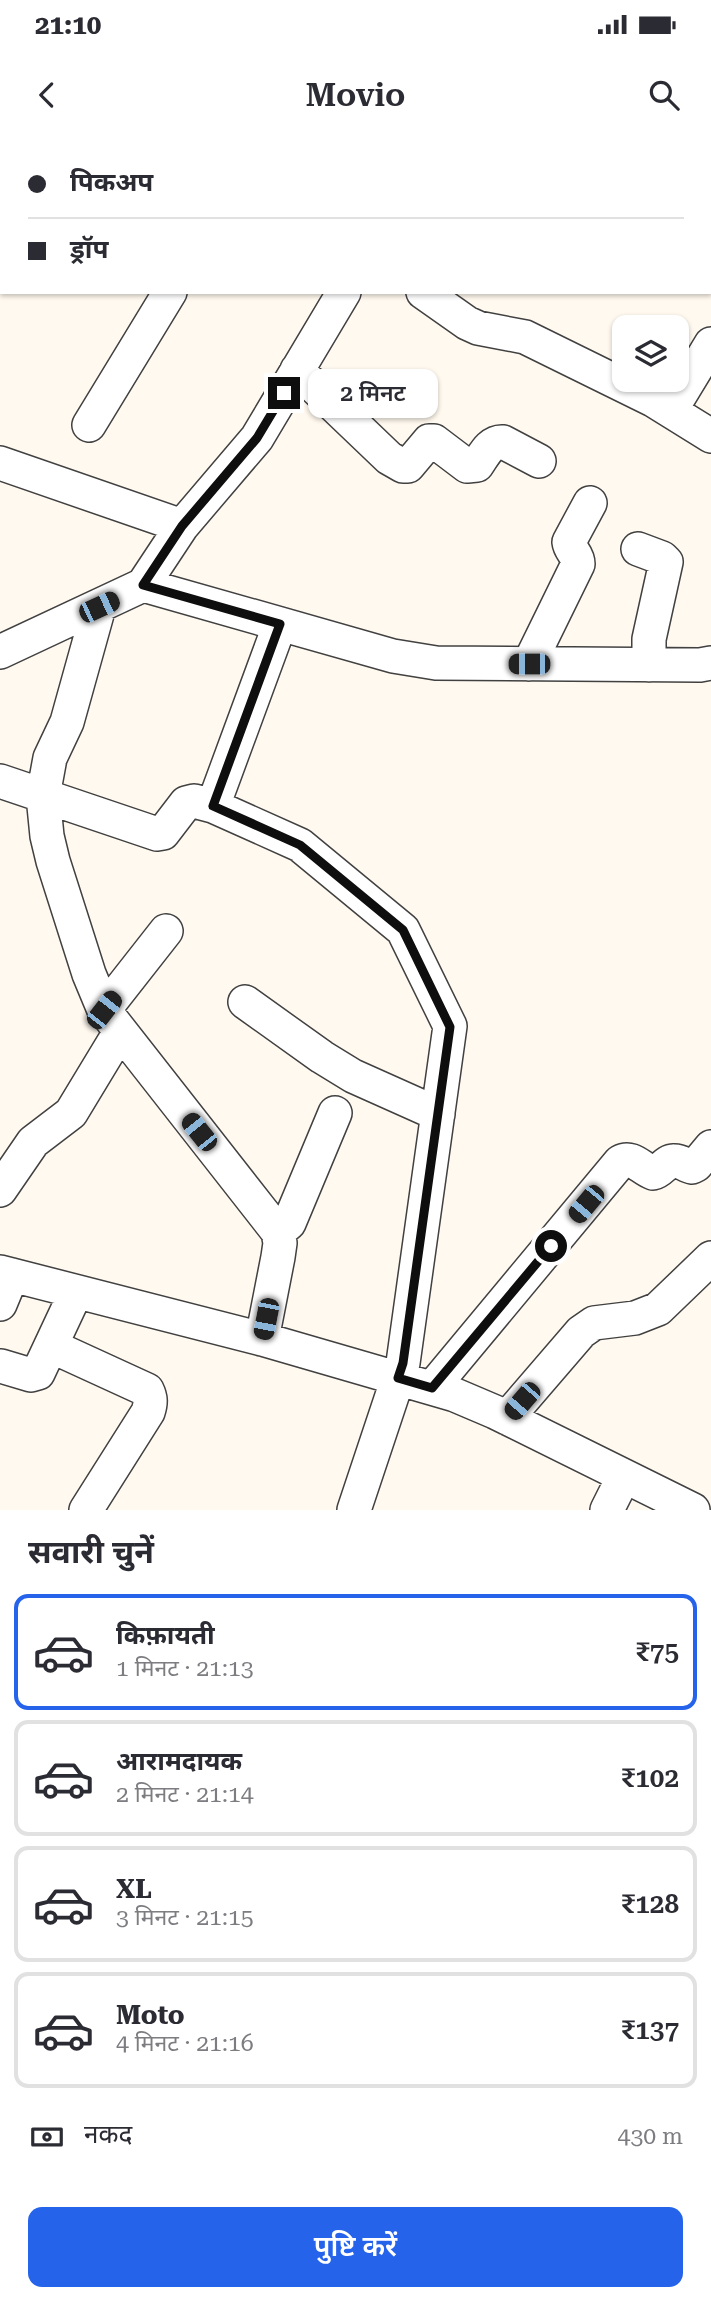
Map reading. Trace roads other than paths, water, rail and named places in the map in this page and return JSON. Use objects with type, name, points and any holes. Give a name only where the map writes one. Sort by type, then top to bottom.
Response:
[{"type":"street","points":[[89,425],[169,294]]},
{"type":"street","points":[[0,652],[143,585],[182,526],[257,438],[343,294]]},
{"type":"street","points":[[426,294],[467,323],[478,328],[525,337],[671,410],[711,436]]},
{"type":"street","points":[[671,410],[709,350]]},
{"type":"street","points":[[297,370],[389,458],[403,466],[408,466],[429,441],[433,441],[467,466],[477,464],[493,443],[498,441],[538,461]]},
{"type":"street","points":[[0,463],[182,526]]},
{"type":"street","points":[[529,664],[578,564],[577,555],[569,542],[590,503]]},
{"type":"street","points":[[638,548],[666,562],[649,639],[649,664]]},
{"type":"street","points":[[143,585],[393,656],[436,663],[711,663]]},
{"type":"street","points":[[99,607],[67,722],[50,758],[43,796],[47,836],[89,974],[112,1021],[278,1232],[278,1257],[262,1339]]},
{"type":"street","points":[[213,806],[280,624]]},
{"type":"street","points":[[0,781],[157,834],[163,833],[186,803],[194,801],[213,806],[300,845],[403,930],[450,1027],[403,1363],[354,1510]]},
{"type":"street","points":[[0,1190],[33,1142],[71,1113],[112,1021],[166,931]]},
{"type":"street","points":[[245,1002],[353,1076],[438,1114]]},
{"type":"street","points":[[278,1232],[289,1223],[335,1114]]},
{"type":"street","points":[[432,1388],[620,1162],[631,1159],[653,1173],[674,1161],[692,1167],[706,1163]]},
{"type":"street","points":[[507,1418],[581,1332],[594,1323],[635,1318],[657,1309],[711,1258]]},
{"type":"street","points":[[4,1284],[76,1292],[262,1339],[455,1395],[693,1510]]},
{"type":"street","points":[[1,1366],[31,1375],[38,1373],[76,1292]]},
{"type":"street","points":[[51,1346],[147,1390],[150,1396],[148,1412],[86,1510]]},
{"type":"street","points":[[607,1510],[624,1476]]}]
